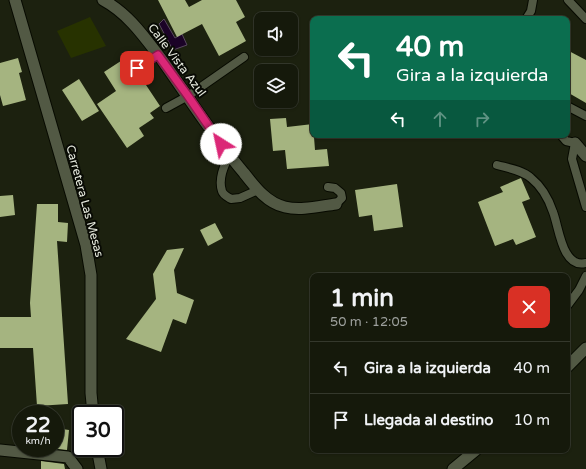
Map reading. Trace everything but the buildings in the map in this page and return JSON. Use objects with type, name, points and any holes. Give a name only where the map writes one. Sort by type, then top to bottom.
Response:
[{"type":"street","name":"Carretera Las Mesas","points":[[17,0],[86,245],[91,275],[92,405]]},
{"type":"street","name":"Calle Vista Azul","points":[[103,0],[128,18],[158,55],[229,156],[258,190],[267,198],[286,208],[336,204]]},
{"type":"street","points":[[575,143],[586,156]]},
{"type":"street","points":[[570,364],[586,348]]},
{"type":"street","points":[[0,450],[68,458],[77,469]]},
{"type":"street","points":[[453,469],[472,453]]},
{"type":"street","points":[[99,457],[101,469]]},
{"type":"lane","points":[[528,16],[534,0]]},
{"type":"lane","points":[[568,0],[586,19]]},
{"type":"lane","points":[[137,68],[158,55]]},
{"type":"lane","points":[[166,108],[188,96],[244,57]]},
{"type":"lane","points":[[570,108],[586,116]]},
{"type":"lane","points":[[564,138],[566,141],[575,143],[572,160],[586,207]]},
{"type":"lane","points":[[229,156],[222,170],[222,190],[224,195],[232,199],[240,198],[258,190]]},
{"type":"lane","points":[[497,165],[520,172],[532,179],[551,207],[563,248],[568,256],[581,264],[586,263]]},
{"type":"lane","points":[[328,187],[335,188],[341,193],[342,198],[336,204]]},
{"type":"lane","points":[[570,302],[579,290],[586,276]]},
{"type":"green space","points":[[90,17],[106,46],[71,58],[57,31]]},
{"type":"shaded area","points":[[164,19],[175,38],[182,34],[187,45],[173,50],[159,24]]},
{"type":"route","points":[[137,68],[158,55],[221,144]]}]
